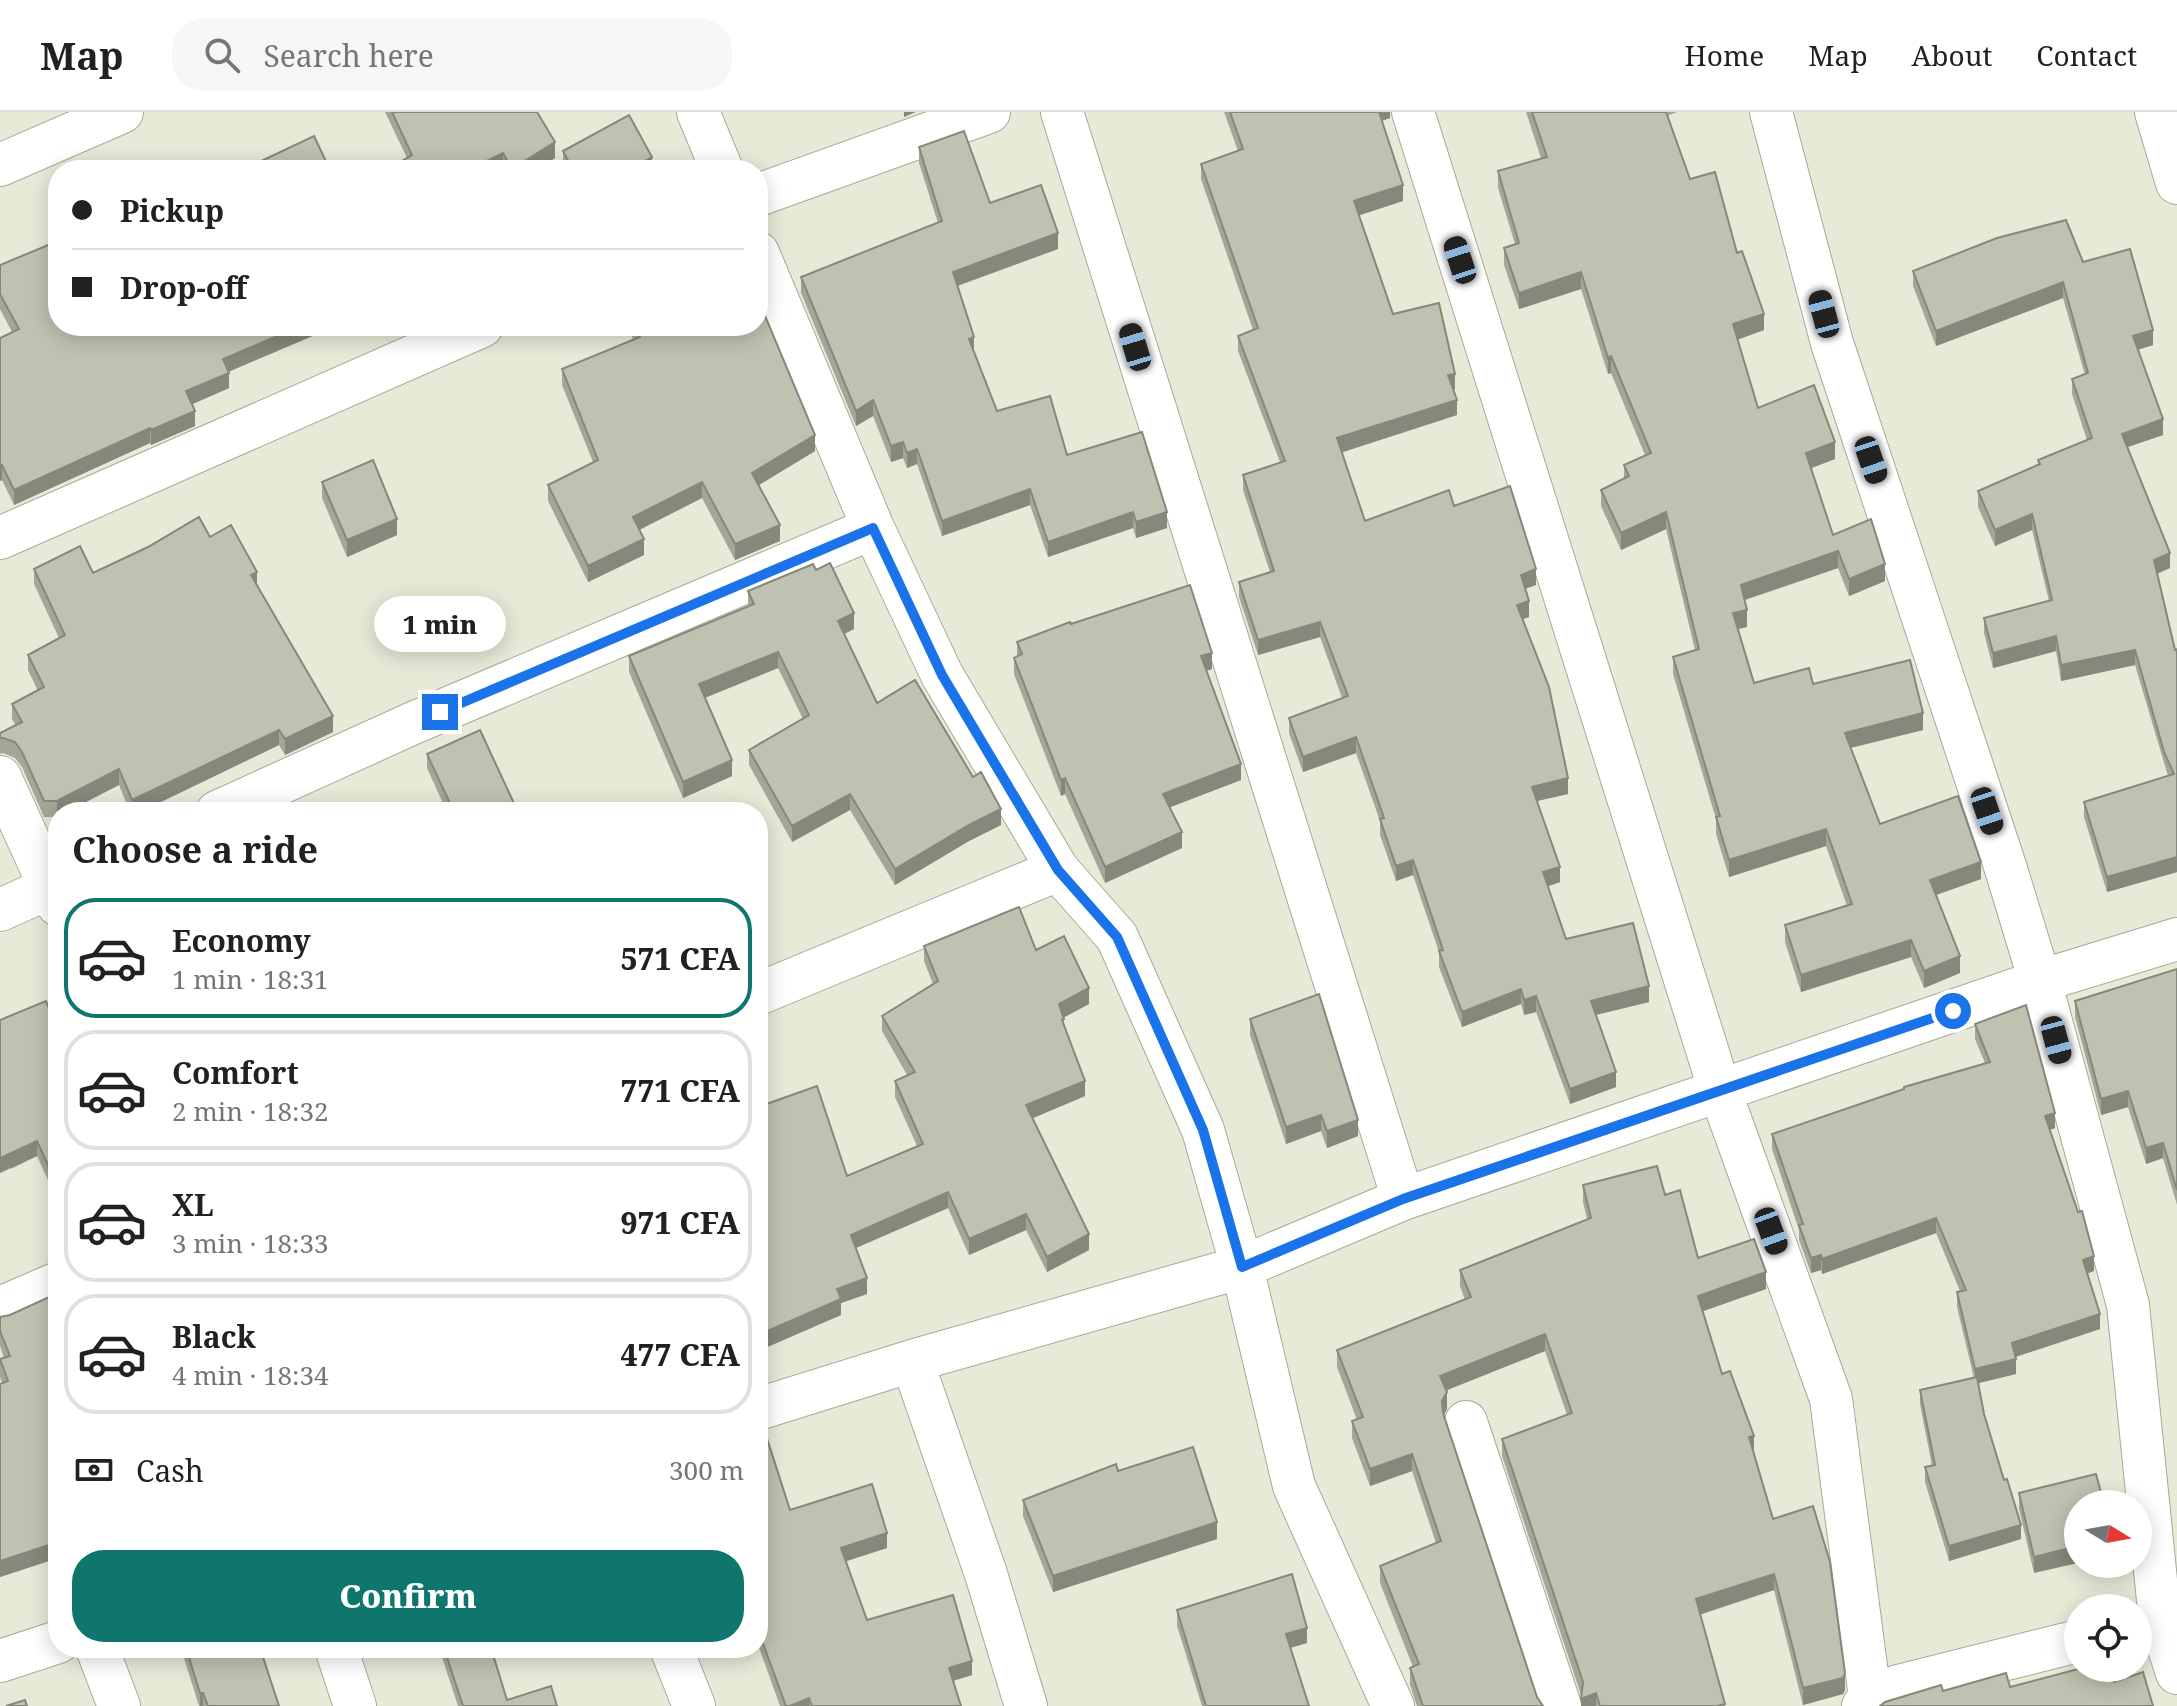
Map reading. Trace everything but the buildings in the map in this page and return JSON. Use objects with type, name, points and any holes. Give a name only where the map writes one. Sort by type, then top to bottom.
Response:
[{"type":"street","points":[[0,165],[122,112]]},
{"type":"street","points":[[698,112],[718,160]]},
{"type":"street","points":[[768,191],[989,112]]},
{"type":"street","points":[[1062,112],[1403,1199]]},
{"type":"street","points":[[1413,112],[1720,1091],[1831,1399],[1867,1701],[1898,1686],[2064,1644]]},
{"type":"street","points":[[1771,112],[1832,343],[2040,981],[2128,1305],[2158,1621],[2177,1673]]},
{"type":"street","points":[[2156,112],[2177,183]]},
{"type":"street","points":[[768,277],[873,528],[942,675],[1058,870],[1117,937],[1203,1130],[1242,1267],[1294,1486],[1393,1706]]},
{"type":"street","points":[[0,538],[459,336]]},
{"type":"street","points":[[239,802],[411,724],[873,528]]},
{"type":"street","points":[[0,777],[48,877]]},
{"type":"street","points":[[768,990],[1058,870]]},
{"type":"street","points":[[0,910],[48,894]]},
{"type":"street","points":[[768,1406],[912,1361],[1242,1267],[1403,1199],[2040,981],[2177,939]]},
{"type":"street","points":[[0,1308],[48,1287]]},
{"type":"street","points":[[912,1361],[986,1574],[1026,1706]]},
{"type":"street","points":[[1466,1422],[1560,1706]]},
{"type":"street","points":[[0,1661],[48,1645]]},
{"type":"street","points":[[101,1658],[119,1706]]},
{"type":"street","points":[[339,1658],[355,1706]]},
{"type":"street","points":[[675,1658],[694,1706]]},
{"type":"route","points":[[440,712],[873,528],[942,675],[1058,870],[1117,937],[1203,1130],[1242,1267],[1403,1199],[1953,1011]]}]
